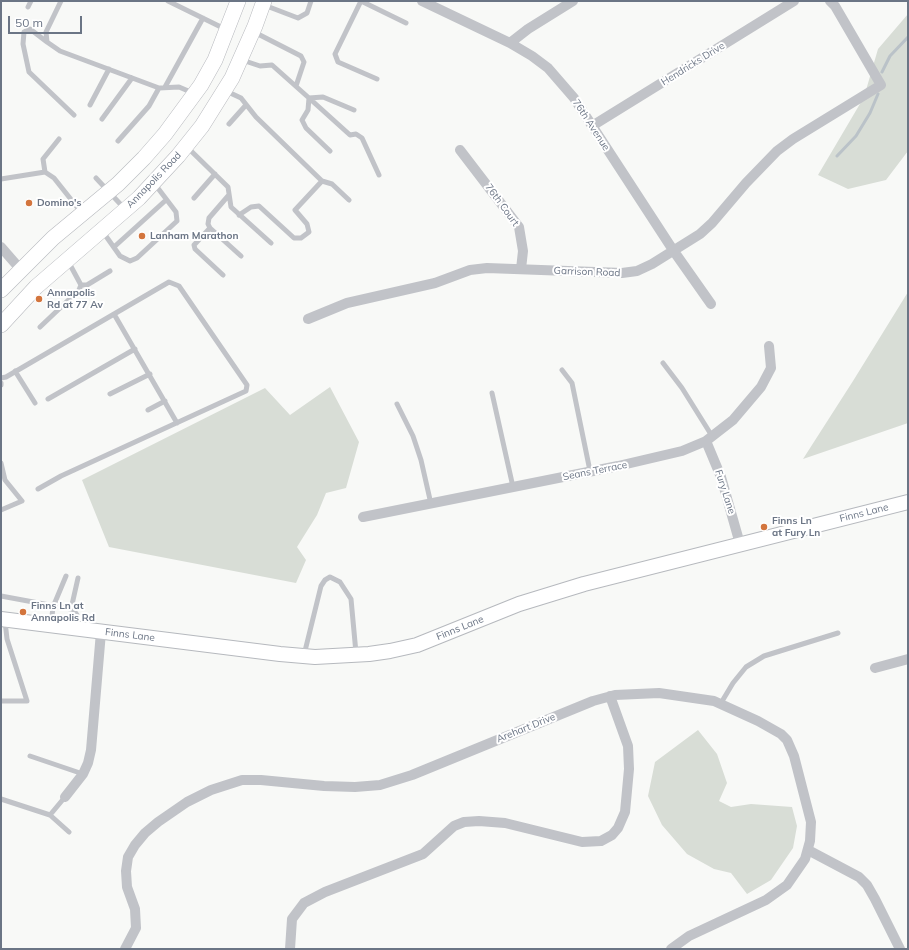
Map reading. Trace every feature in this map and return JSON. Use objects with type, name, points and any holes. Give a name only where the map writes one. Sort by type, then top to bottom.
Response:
[{"type":"main road","points":[[1,290],[53,238],[83,214],[144,158],[195,94],[215,60],[227,31],[235,3]]},
{"type":"main road","name":"Annapolis Road","points":[[1,325],[36,287],[67,258],[126,209],[153,183],[186,146],[202,126],[225,90],[253,32],[263,3]]},
{"type":"street","name":"76th Avenue","points":[[422,1],[510,43],[532,56],[548,68],[574,98],[711,304]]},
{"type":"street","points":[[510,43],[528,29],[572,1]]},
{"type":"street","name":"Hendricks Drive","points":[[592,126],[794,1]]},
{"type":"street","name":"Garrison Road","points":[[308,319],[347,303],[435,283],[470,270],[521,269],[622,273],[637,271],[652,264],[700,234],[712,223],[746,183],[777,152],[793,139],[881,85],[835,6],[830,1]]},
{"type":"street","name":"76th Court","points":[[460,150],[519,227],[523,252],[521,269]]},
{"type":"street","points":[[1,247],[20,270]]},
{"type":"street","name":"Seans Terrace","points":[[363,517],[682,451],[709,439],[733,420],[761,387],[771,368],[769,346]]},
{"type":"street","name":"Fury Lane","points":[[709,439],[740,544]]},
{"type":"street","name":"Finns Lane","points":[[3,620],[304,656],[356,656],[390,652],[417,645],[519,604],[606,578],[908,502]]},
{"type":"street","points":[[65,797],[83,774],[92,750],[101,632]]},
{"type":"street","points":[[875,668],[908,658]]},
{"type":"street","name":"Arehart Drive","points":[[125,949],[136,928],[135,909],[127,887],[126,871],[128,857],[135,845],[145,833],[158,822],[187,802],[211,790],[242,780],[261,780],[347,787],[368,787],[388,783],[412,775],[593,701],[610,696],[659,694],[699,697],[721,703],[775,730],[787,740],[794,756],[808,806],[811,833],[805,859],[792,878],[776,893],[742,912],[689,936],[671,949]]},
{"type":"street","points":[[290,949],[292,919],[304,903],[325,892],[423,854],[454,826],[464,822],[479,821],[505,824],[582,842],[601,841],[612,835],[618,828],[625,812],[629,769],[628,746],[610,696]]},
{"type":"street","points":[[808,850],[859,877],[867,885],[900,949]]},
{"type":"lane","points":[[28,7],[31,1]]},
{"type":"lane","points":[[48,42],[46,32],[61,1]]},
{"type":"lane","points":[[168,1],[227,31]]},
{"type":"lane","points":[[263,3],[298,18],[307,13],[310,1]]},
{"type":"lane","points":[[377,79],[338,62],[335,54],[361,1],[406,23]]},
{"type":"lane","points":[[118,141],[149,106],[203,18]]},
{"type":"lane","points":[[74,115],[29,72],[23,44],[24,32],[30,29],[60,51],[132,78],[162,87],[179,87],[195,94]]},
{"type":"lane","points":[[253,32],[301,56],[304,62],[296,86]]},
{"type":"lane","points":[[241,59],[260,66],[272,65],[350,135],[356,134],[362,138],[379,175]]},
{"type":"lane","points":[[90,105],[109,69]]},
{"type":"lane","points":[[102,119],[132,78]]},
{"type":"lane","points":[[225,90],[241,98],[246,105],[322,181],[332,184],[349,200]]},
{"type":"lane","points":[[310,98],[323,97],[354,110]]},
{"type":"lane","points":[[310,98],[308,110],[302,120],[306,128],[330,151]]},
{"type":"lane","points":[[228,124],[246,105]]},
{"type":"lane","points":[[45,172],[43,159],[59,139]]},
{"type":"lane","points":[[186,146],[228,187],[228,196],[231,207],[270,243]]},
{"type":"lane","points":[[1,179],[45,172],[54,178],[83,214]]},
{"type":"lane","points":[[194,198],[215,174]]},
{"type":"lane","points":[[96,178],[126,209]]},
{"type":"lane","points":[[239,215],[250,207],[259,206],[294,238],[301,238],[308,232],[308,228],[307,224],[295,210],[322,181]]},
{"type":"lane","points":[[101,230],[120,256],[130,261],[137,258],[177,222],[176,212],[153,183]]},
{"type":"lane","points":[[228,196],[209,218],[210,228],[241,256]]},
{"type":"lane","points":[[114,247],[166,200]]},
{"type":"lane","points":[[210,228],[194,245],[195,249],[223,275]]},
{"type":"lane","points":[[67,258],[81,285]]},
{"type":"lane","points":[[81,285],[87,285],[110,271]]},
{"type":"lane","points":[[1,378],[169,282],[179,286],[247,385],[246,391],[61,476],[38,489]]},
{"type":"lane","points":[[40,327],[79,290],[81,285]]},
{"type":"lane","points":[[114,314],[177,423]]},
{"type":"lane","points":[[48,399],[135,349]]},
{"type":"lane","points":[[663,362],[682,388],[709,439]]},
{"type":"lane","points":[[562,370],[572,382],[590,471]]},
{"type":"lane","points":[[15,371],[35,403]]},
{"type":"lane","points":[[110,394],[150,374]]},
{"type":"lane","points":[[492,394],[513,487]]},
{"type":"lane","points":[[148,410],[165,401]]},
{"type":"lane","points":[[396,404],[413,436],[421,460],[431,504]]},
{"type":"lane","points":[[1,463],[5,480],[22,501],[1,510]]},
{"type":"lane","points":[[51,626],[53,607],[66,576]]},
{"type":"lane","points":[[304,656],[321,586],[325,580],[330,577],[340,582],[351,599],[356,640],[356,656]]},
{"type":"lane","points":[[77,629],[77,615],[72,608],[78,578]]},
{"type":"lane","points":[[1,596],[53,607],[72,608]]},
{"type":"lane","points":[[1,701],[28,701],[4,640],[3,620]]},
{"type":"lane","points":[[721,703],[733,683],[746,667],[764,656],[838,633]]},
{"type":"lane","points":[[30,756],[83,774]]},
{"type":"lane","points":[[50,815],[65,797]]},
{"type":"lane","points":[[1,799],[50,815],[69,832]]},
{"type":"shaded area","points":[[908,14],[908,151],[886,180],[848,189],[818,175],[864,97],[878,49]]},
{"type":"shaded area","points":[[908,292],[908,423],[803,459],[853,381]]},
{"type":"shaded area","points":[[330,387],[359,442],[346,488],[326,493],[317,515],[297,547],[306,560],[296,583],[109,547],[82,480],[265,388],[290,415]]},
{"type":"shaded area","points":[[698,730],[717,754],[727,783],[719,801],[731,807],[751,804],[792,807],[797,826],[793,848],[771,880],[747,894],[731,873],[714,869],[687,854],[662,825],[648,796],[655,762]]},
{"type":"waterway","points":[[882,72],[890,56],[908,37]]},
{"type":"waterway","points":[[837,156],[856,136],[870,113],[878,94]]},
{"type":"place","name":"Domino's","points":[[29,203]]},
{"type":"place","name":"Lanham Marathon","points":[[142,236]]},
{"type":"place","name":"Annapolis Rd at 77 Av","points":[[39,299]]},
{"type":"place","name":"Finns Ln at Fury Ln","points":[[764,527]]},
{"type":"place","name":"Finns Ln at Annapolis Rd","points":[[23,612]]}]
